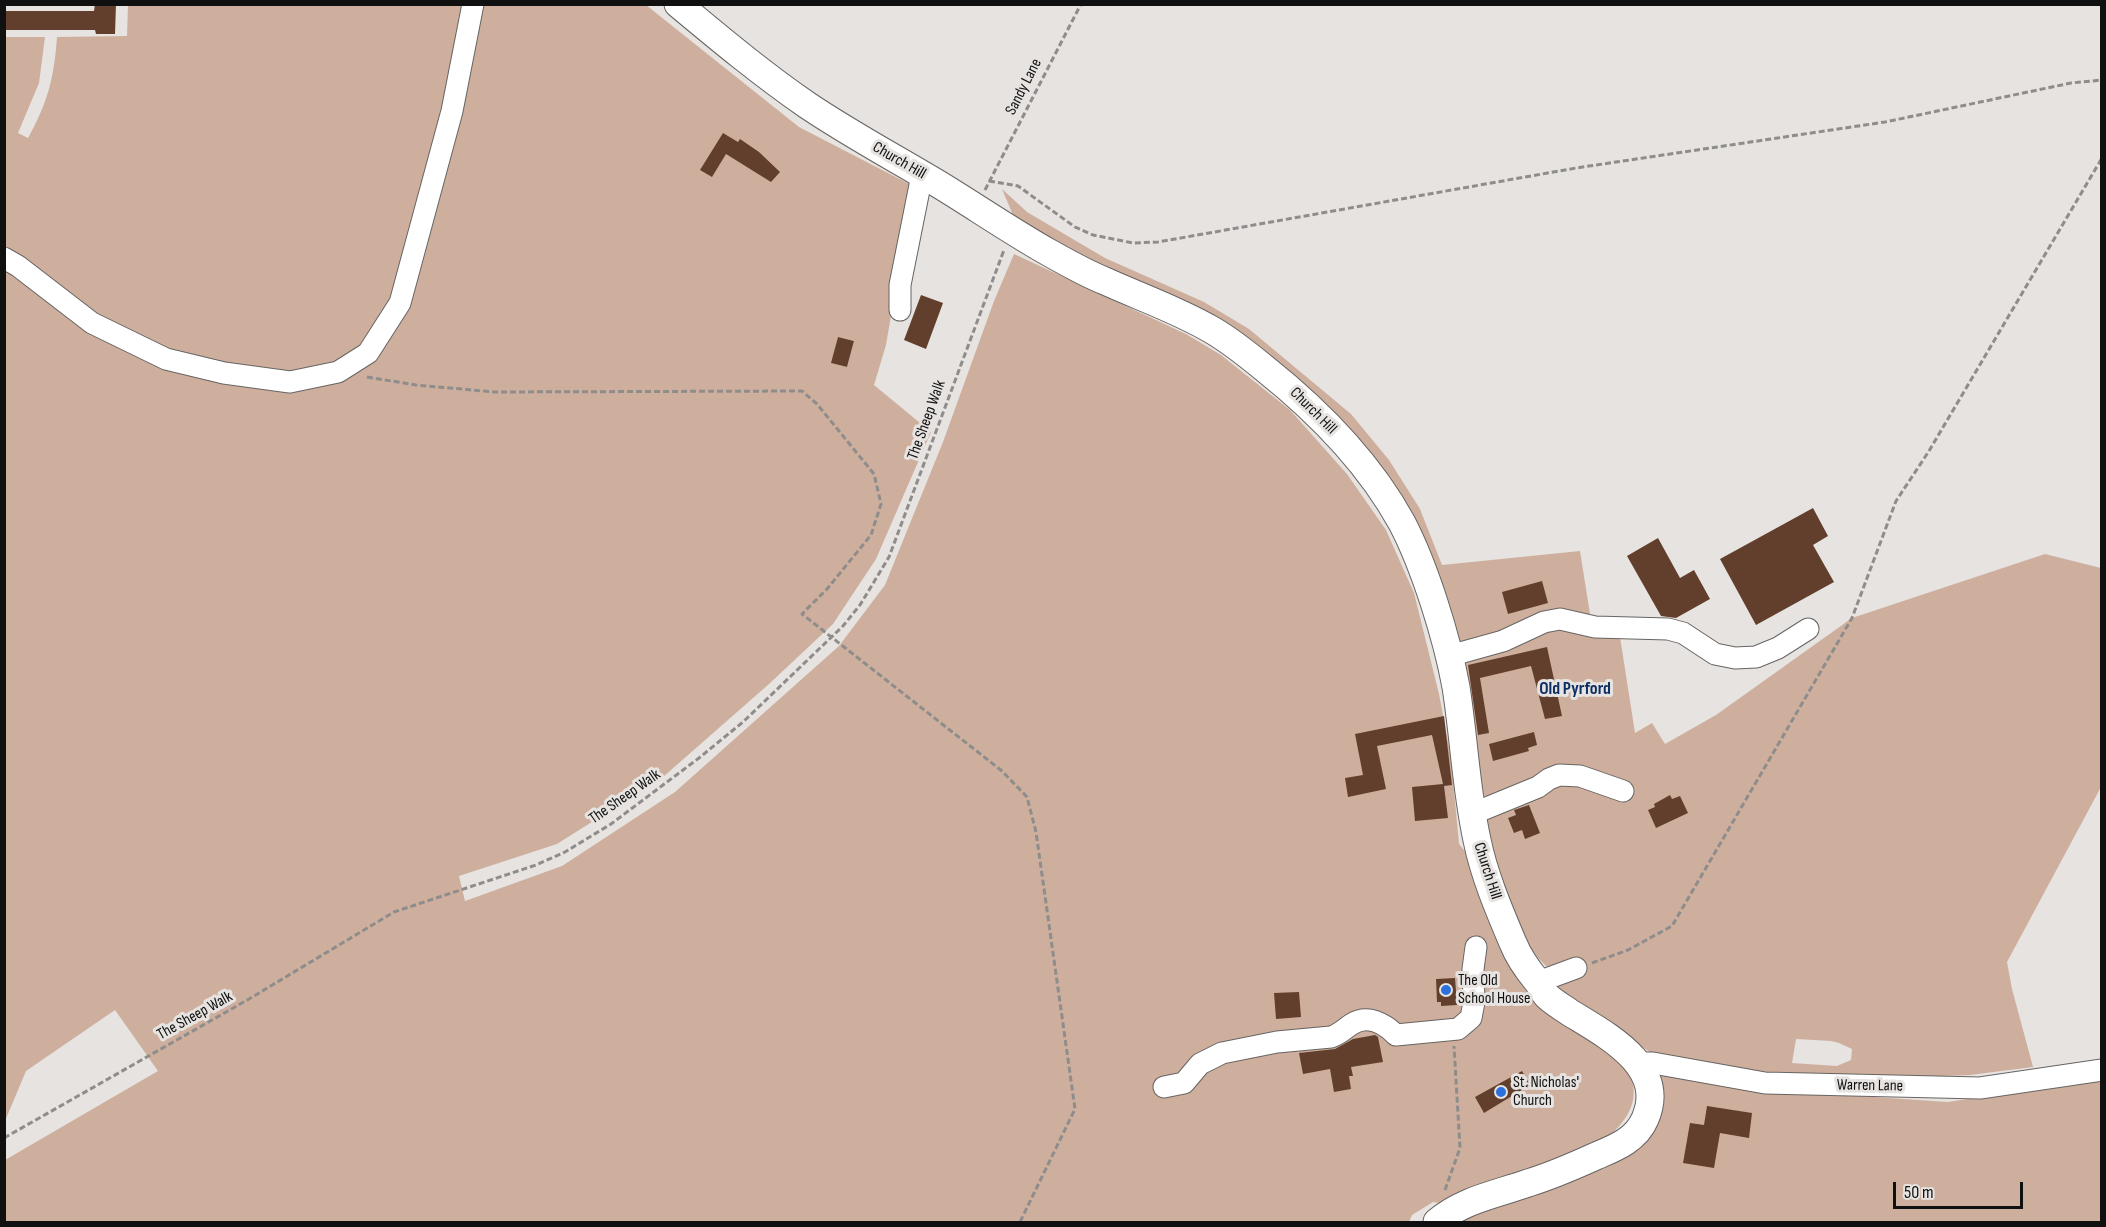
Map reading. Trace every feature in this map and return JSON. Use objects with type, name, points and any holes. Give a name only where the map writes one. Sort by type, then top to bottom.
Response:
[{"type":"main road","name":"Church Hill","points":[[678,4],[757,70],[809,106],[1045,250],[1101,280],[1212,329],[1294,391],[1319,415],[1369,472],[1403,526],[1427,584],[1449,656],[1456,689],[1472,814],[1481,859],[1514,947],[1527,970],[1547,997],[1607,1035],[1638,1063]]},
{"type":"main road","points":[[1437,1222],[1466,1204],[1566,1170],[1621,1145],[1634,1135],[1644,1122],[1651,1099],[1645,1074],[1638,1063]]},
{"type":"street","points":[[4,258],[18,266],[92,323],[166,359],[224,373],[290,381],[338,372],[368,353],[400,303],[452,111],[473,4]]},
{"type":"street","points":[[900,310],[900,285],[922,175]]},
{"type":"street","points":[[1449,656],[1503,641],[1544,622],[1560,619],[1595,627],[1668,629],[1683,633],[1715,654],[1735,658],[1756,657],[1778,648],[1808,629]]},
{"type":"street","points":[[1472,814],[1532,790],[1559,775],[1580,776],[1623,791]]},
{"type":"street","points":[[1164,1087],[1184,1083],[1200,1064],[1222,1053],[1276,1042],[1331,1038],[1339,1035],[1354,1022],[1365,1019],[1375,1021],[1396,1035],[1458,1029],[1471,1018],[1473,1010],[1473,969],[1476,947]]},
{"type":"street","points":[[1538,982],[1576,968]]},
{"type":"street","name":"Warren Lane","points":[[1638,1063],[1653,1063],[1765,1083],[1980,1088],[2102,1070]]},
{"type":"path","name":"Sandy Lane","points":[[1081,4],[989,181],[1018,186],[1075,227],[1094,236],[1133,243],[1158,242],[1576,168],[1885,122],[2071,83],[2102,80]]},
{"type":"path","points":[[1576,968],[1628,950],[1672,926],[1852,618],[1896,501],[1929,451],[2102,158]]},
{"type":"path","name":"The Sheep Walk","points":[[4,1138],[249,999],[394,912],[536,865],[565,852],[628,811],[743,722],[843,626],[876,581],[889,557],[989,288],[1006,245],[1015,231]]},
{"type":"path","points":[[338,372],[416,385],[495,392],[802,391],[817,404],[874,474],[881,504],[871,535],[827,589],[802,614],[1002,771],[1027,797],[1036,832],[1075,1109],[1020,1222]]},
{"type":"path","points":[[1445,1192],[1460,1148],[1453,1030]]},
{"type":"shaded area","points":[[128,4],[646,5],[799,127],[913,186],[886,345],[874,385],[931,432],[876,559],[833,624],[663,777],[557,844],[459,876],[465,901],[562,866],[675,792],[839,646],[885,585],[943,442],[994,301],[1014,254],[1186,334],[1221,355],[1290,410],[1347,474],[1386,530],[1414,593],[1439,694],[1451,758],[1459,844],[1476,865],[1500,936],[1623,1063],[1632,1082],[1634,1093],[1630,1109],[1623,1122],[1606,1139],[1446,1204],[1433,1202],[1412,1215],[1409,1222],[5,1222],[5,1160],[158,1071],[115,1010],[26,1071],[5,1121],[5,37],[45,37],[39,83],[18,133],[28,138],[41,113],[49,89],[57,37],[127,36]],"holes":[[[838,337],[854,341],[847,367],[832,363]]]},
{"type":"shaded area","points":[[1002,189],[1027,212],[1105,258],[1204,302],[1249,329],[1351,414],[1389,460],[1420,509],[1442,565],[1580,551],[1593,633],[1620,637],[1635,733],[1652,723],[1665,744],[1716,715],[1852,618],[2045,554],[2101,568],[2101,787],[2007,962],[2033,1067],[1970,1075],[1859,1079],[1755,1075],[1650,1052],[1556,991],[1548,968],[1525,945],[1487,840],[1487,818],[1494,812],[1479,786],[1428,571],[1301,393],[1018,227]],"holes":[[[1796,1039],[1831,1041],[1852,1049],[1851,1060],[1837,1066],[1792,1063]]]},
{"type":"shaded area","points":[[1650,1075],[1769,1090],[1948,1102],[2096,1079],[2101,1083],[2101,1222],[1453,1222],[1625,1149]]},
{"type":"building","points":[[95,4],[116,4],[115,34],[96,34],[95,30],[4,30],[4,11],[94,11]]},
{"type":"building","points":[[723,133],[738,142],[740,139],[759,152],[780,172],[771,182],[726,154],[712,177],[700,170]]},
{"type":"building","points":[[921,295],[943,303],[926,349],[904,340]]},
{"type":"building","points":[[838,337],[854,341],[847,367],[831,363]]},
{"type":"building","points":[[1813,508],[1828,536],[1813,545],[1834,582],[1756,625],[1720,559]]},
{"type":"building","points":[[1658,538],[1680,578],[1694,570],[1710,599],[1676,618],[1661,616],[1627,556]]},
{"type":"building","points":[[1542,581],[1548,603],[1508,614],[1502,592]]},
{"type":"building","points":[[1547,647],[1562,716],[1545,719],[1531,666],[1480,678],[1489,733],[1478,735],[1468,665]]},
{"type":"building","points":[[1444,716],[1452,785],[1444,786],[1448,818],[1415,821],[1412,787],[1443,784],[1432,735],[1377,746],[1386,789],[1348,797],[1345,778],[1363,775],[1355,734]]},
{"type":"building","points":[[1534,732],[1537,745],[1528,748],[1529,751],[1493,761],[1489,744]]},
{"type":"building","points":[[1670,795],[1672,799],[1680,796],[1688,813],[1656,828],[1648,810]]},
{"type":"building","points":[[1529,805],[1540,833],[1525,839],[1522,830],[1514,833],[1508,818],[1516,815],[1514,810]]},
{"type":"building","name":"The Old School House","points":[[1455,978],[1457,1005],[1441,1006],[1441,1002],[1437,1002],[1436,979]]},
{"type":"building","points":[[1299,992],[1301,1017],[1276,1019],[1274,993]]},
{"type":"building","points":[[1375,1035],[1378,1037],[1383,1062],[1351,1067],[1353,1076],[1349,1076],[1351,1089],[1334,1092],[1330,1069],[1303,1074],[1299,1053],[1335,1049],[1353,1039]]},
{"type":"building","name":"St. Nicholas' Church","points":[[1522,1071],[1530,1085],[1484,1113],[1475,1097]]},
{"type":"building","points":[[1707,1106],[1752,1113],[1749,1138],[1720,1133],[1714,1168],[1683,1163],[1690,1123],[1704,1125]]},
{"type":"place","name":"The Old School House","points":[[1446,990]]},
{"type":"place","name":"St. Nicholas' Church","points":[[1501,1092]]},
{"type":"district","name":"Old Pyrford","points":[[1575,689]]}]
